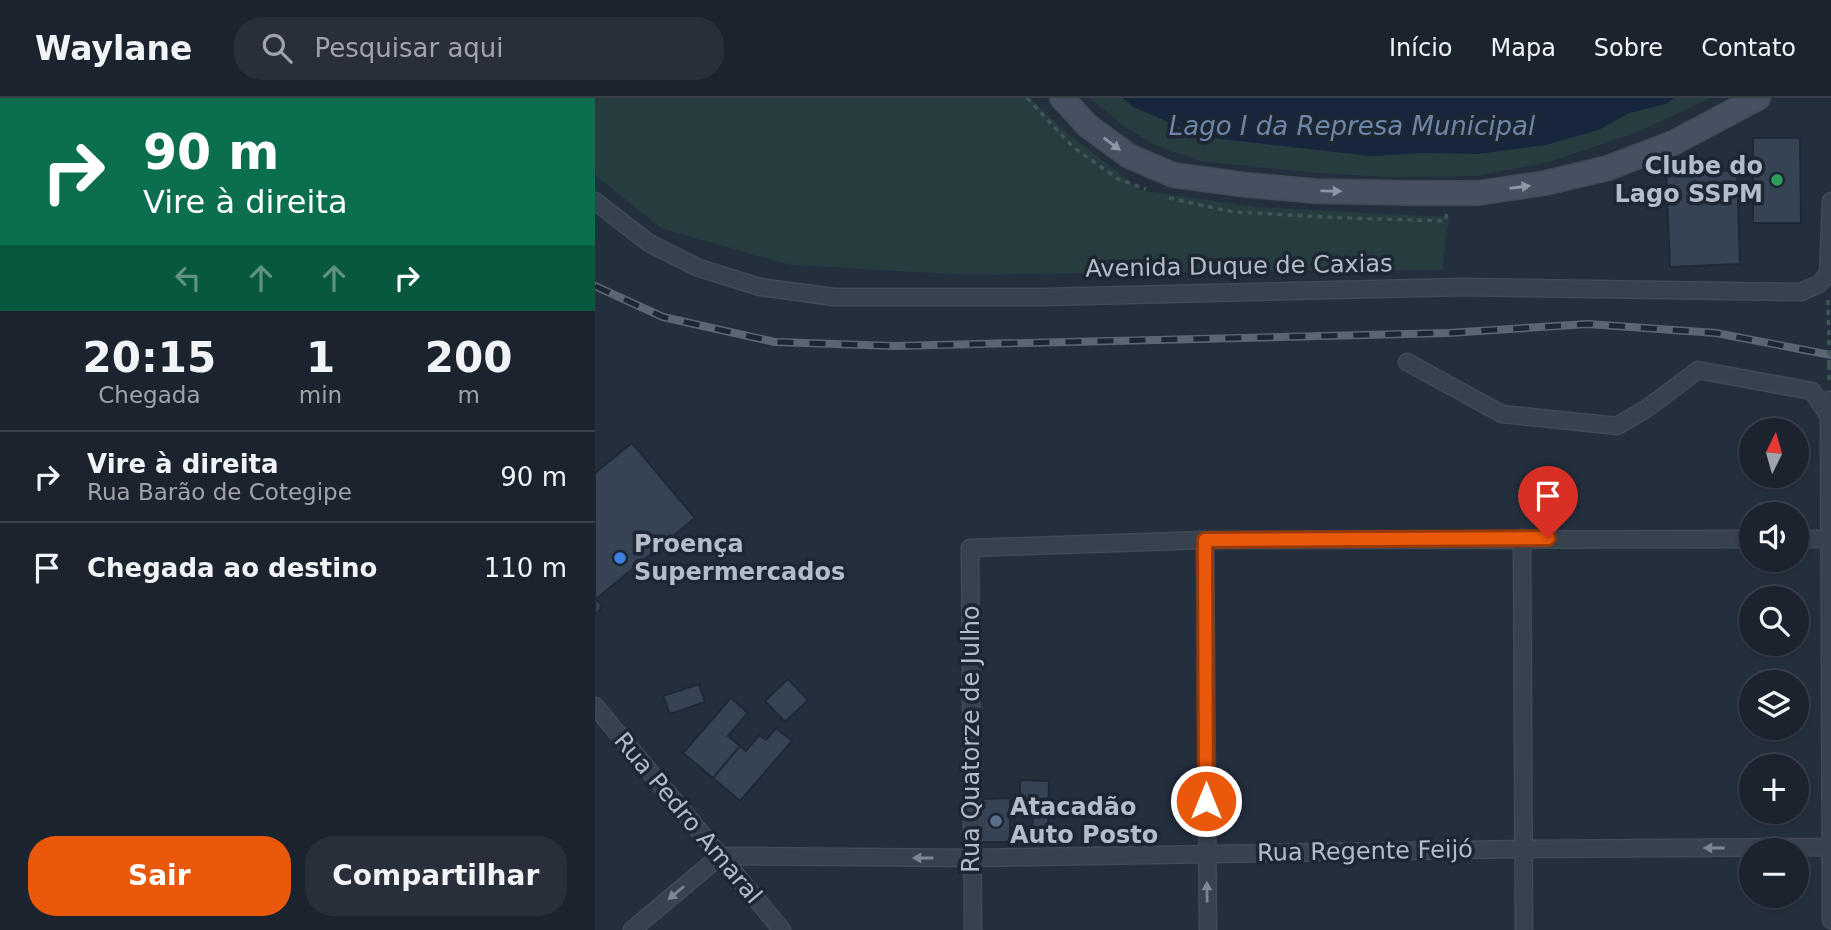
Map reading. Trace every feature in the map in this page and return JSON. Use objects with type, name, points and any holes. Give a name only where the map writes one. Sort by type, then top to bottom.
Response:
[{"type":"main road","points":[[1062,98],[1088,125],[1129,156],[1173,175],[1287,189],[1411,193],[1478,193],[1545,183],[1608,168],[1673,143],[1758,98]]},
{"type":"street","name":"Avenida Duque de Caxias","points":[[595,201],[649,243],[699,268],[760,288],[834,297],[1045,297],[1463,287],[1801,292],[1819,284],[1828,274],[1831,201]]},
{"type":"street","points":[[1407,362],[1502,414],[1617,426],[1646,409],[1699,370],[1812,391],[1829,408],[1831,920]]},
{"type":"street","points":[[1522,538],[1524,930]]},
{"type":"street","points":[[1208,930],[1205,540],[1739,539]]},
{"type":"street","points":[[1809,539],[1831,539]]},
{"type":"street","name":"Rua Quatorze de Julho","points":[[973,930],[970,548],[1205,540]]},
{"type":"street","name":"Rua Pedro Amaral","points":[[595,706],[782,930]]},
{"type":"street","name":"Rua Regente Feijó","points":[[720,856],[972,858],[1831,847]]},
{"type":"street","points":[[632,930],[720,856]]},
{"type":"path","points":[[1829,318],[1829,365]]},
{"type":"green space","points":[[595,98],[1030,98],[1065,131],[1140,190],[1257,207],[1449,217],[1442,270],[968,275],[791,265],[661,228],[595,175]]},
{"type":"green space","points":[[1090,98],[1123,98],[1133,107],[1205,137],[1371,156],[1420,153],[1598,130],[1629,113],[1666,104],[1674,98],[1710,98],[1640,131],[1549,162],[1476,176],[1386,177],[1201,161],[1157,146],[1125,127]]},
{"type":"water","name":"Lago I da Represa Municipal","points":[[1123,98],[1674,98],[1666,104],[1629,113],[1598,130],[1546,145],[1477,154],[1371,156],[1205,137],[1133,107]]},
{"type":"building","name":"Clube do Lago SSPM","points":[[1753,138],[1800,138],[1801,223],[1753,223]]},
{"type":"building","points":[[1737,170],[1740,264],[1670,267],[1666,173]]},
{"type":"building","name":"Proença Supermercados","points":[[632,443],[695,518],[596,599],[601,605],[595,614],[595,473]]},
{"type":"building","points":[[788,679],[808,700],[785,722],[765,701]]},
{"type":"building","points":[[699,684],[705,702],[670,714],[663,696]]},
{"type":"building","points":[[731,698],[748,713],[728,736],[740,746],[713,778],[683,753]]},
{"type":"building","points":[[776,728],[792,741],[740,801],[713,778],[740,746],[746,751],[759,735],[766,740]]},
{"type":"building","points":[[1020,780],[1049,781],[1048,835],[1032,835],[1033,810],[1020,810]]},
{"type":"building","name":"Atacadão Auto Posto","points":[[1010,798],[1010,842],[981,842],[981,799]]},
{"type":"railway","points":[[595,286],[663,317],[775,342],[895,346],[1448,333],[1588,324],[1716,333],[1831,355]]},
{"type":"place","name":"Clube do Lago SSPM","points":[[1777,180]]},
{"type":"place","name":"Proença Supermercados","points":[[620,558]]},
{"type":"place","name":"Atacadão Auto Posto","points":[[996,821]]},
{"type":"route","points":[[1206,801],[1205,540],[1548,538]]}]
